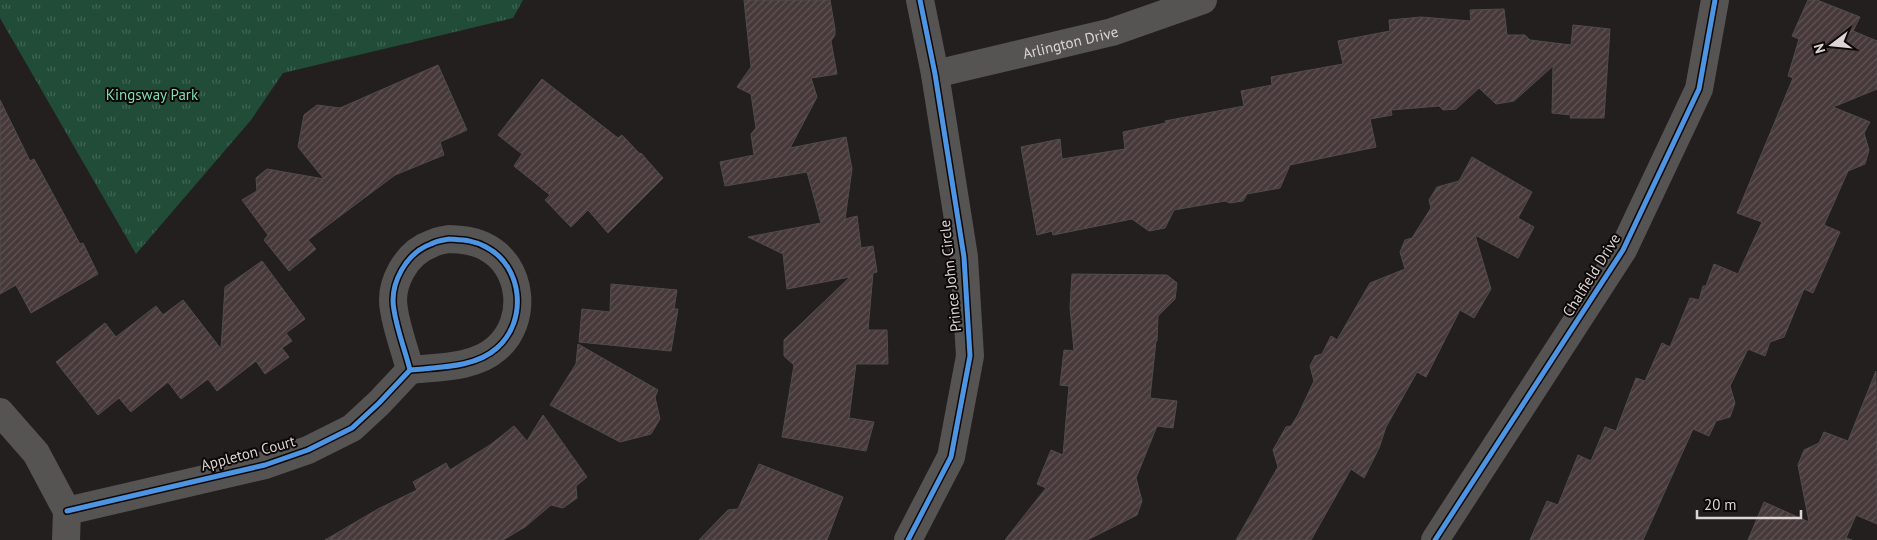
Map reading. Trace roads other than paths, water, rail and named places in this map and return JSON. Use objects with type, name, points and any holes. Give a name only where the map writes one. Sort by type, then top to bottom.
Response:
[{"type":"street","name":"Prince John Circle","points":[[908,540],[950,457],[970,356],[964,257],[920,0]]},
{"type":"street","name":"Arlington Drive","points":[[934,74],[1112,32],[1203,0]]},
{"type":"street","name":"Chalfield Drive","points":[[1436,540],[1623,250],[1699,89],[1715,0]]},
{"type":"street","points":[[449,239],[469,240],[487,247],[502,260],[513,276],[517,292],[517,315],[510,333],[497,348],[482,358],[463,364],[410,370],[393,309],[394,289],[401,270],[414,255],[430,244],[449,239]]},
{"type":"street","name":"Appleton Court","points":[[68,511],[265,465],[308,450],[352,428],[410,370]]},
{"type":"street","points":[[0,412],[36,453],[68,511],[66,540]]},
{"type":"park label","name":"Kingsway Park","points":[[152,94]]}]
